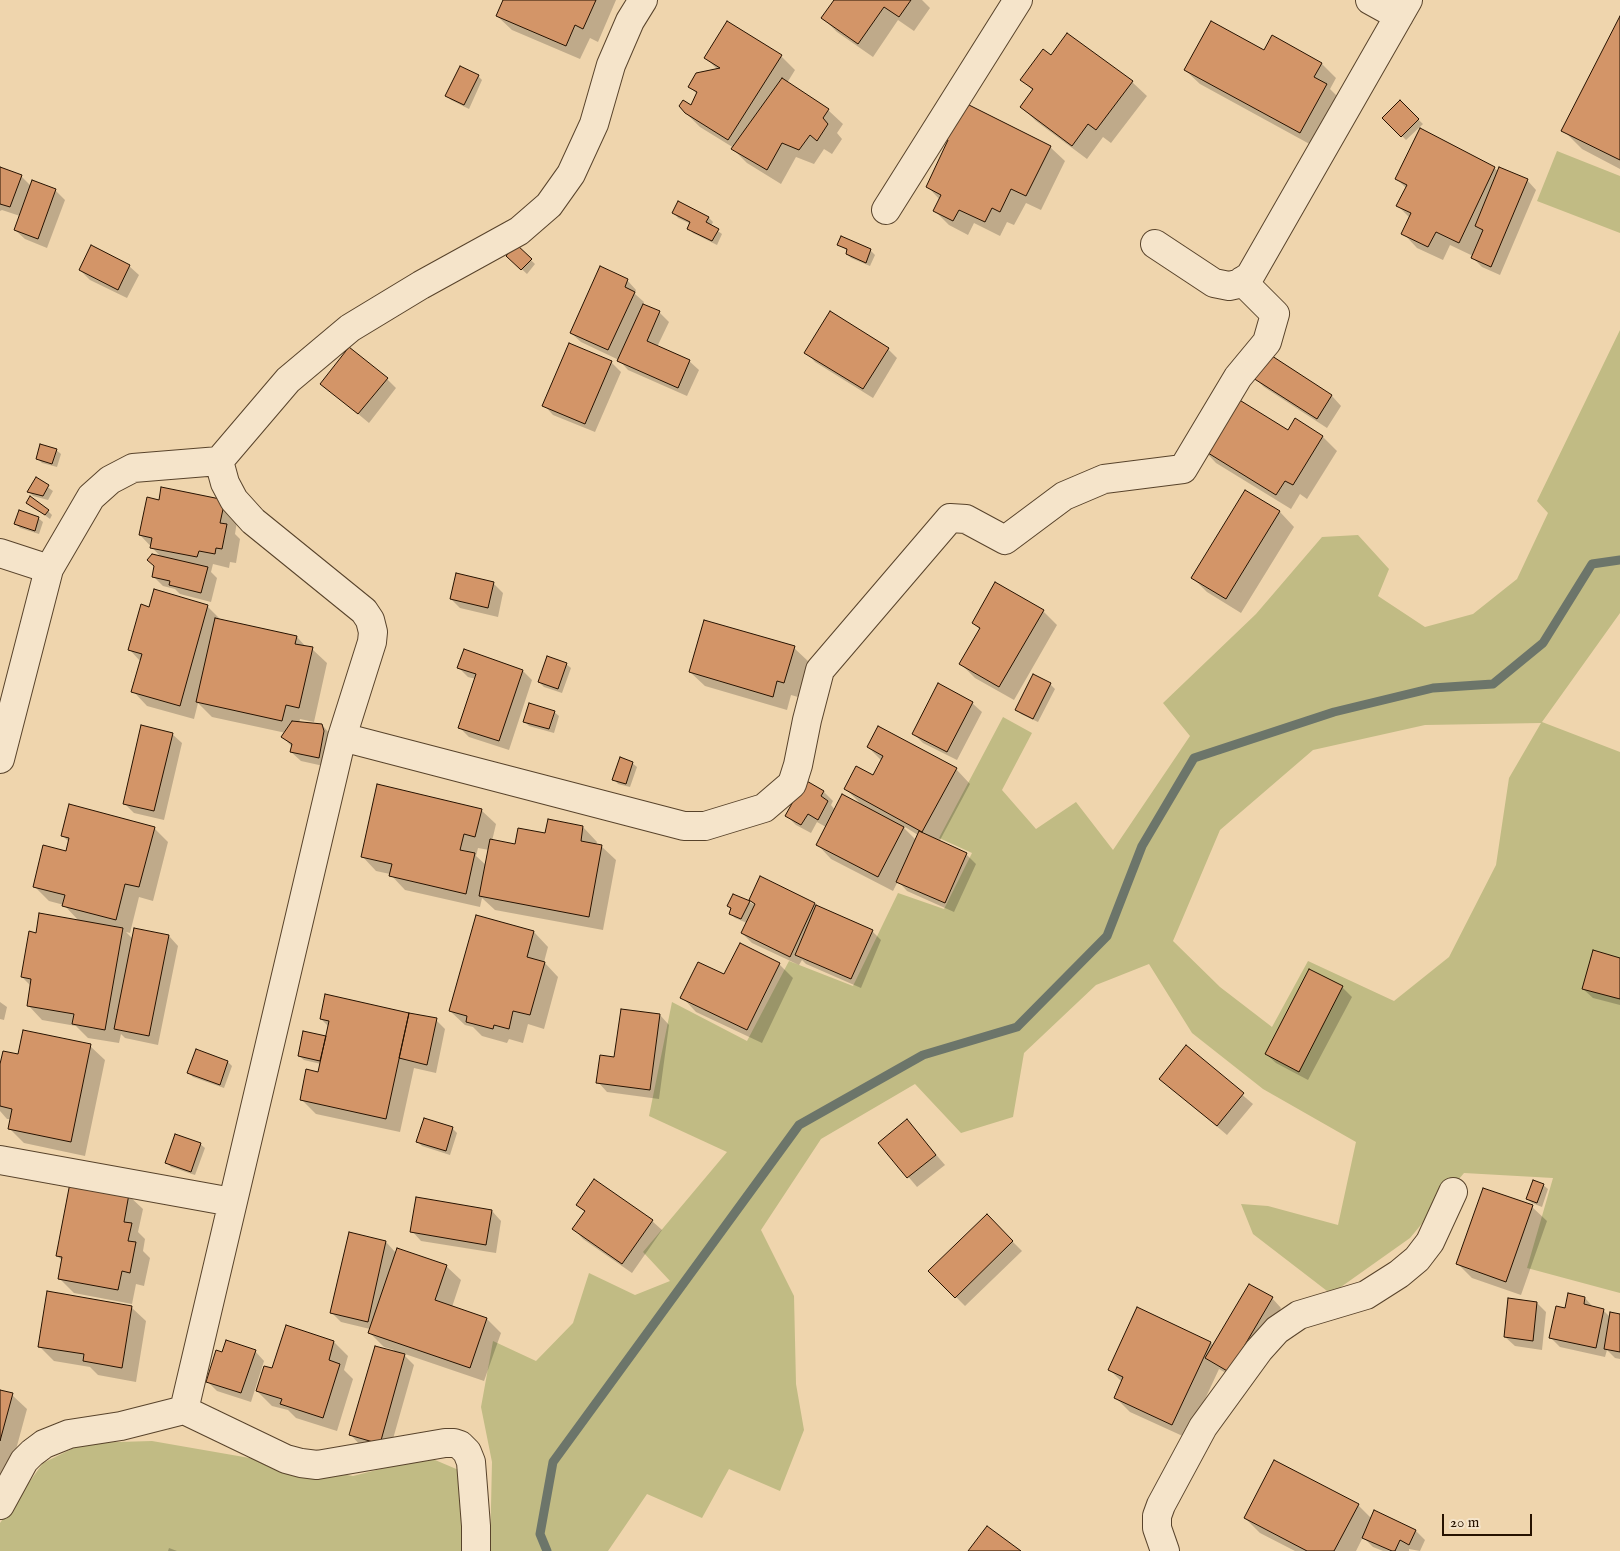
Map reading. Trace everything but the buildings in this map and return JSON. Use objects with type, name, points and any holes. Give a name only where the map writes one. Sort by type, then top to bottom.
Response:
[{"type":"street","points":[[0,759],[50,570],[91,497],[110,480],[133,468],[218,461],[288,380],[350,328],[421,285],[519,231],[549,206],[570,174],[594,124],[611,65],[630,22],[643,0]]},
{"type":"street","points":[[886,210],[1018,0]]},
{"type":"street","points":[[1155,244],[1214,283],[1229,286],[1250,276],[1404,8],[1370,0]]},
{"type":"street","points":[[342,737],[684,826],[705,826],[764,808],[792,784],[820,670],[950,518],[966,519],[1005,540],[1064,496],[1104,479],[1183,469],[1238,377],[1266,342],[1275,314],[1242,281]]},
{"type":"street","points":[[184,1410],[342,737],[372,642],[373,632],[370,620],[364,610],[252,521],[234,500],[225,483],[218,461]]},
{"type":"street","points":[[0,553],[50,570]]},
{"type":"street","points":[[0,1160],[232,1202]]},
{"type":"street","points":[[1165,1551],[1157,1528],[1157,1516],[1160,1505],[1203,1427],[1259,1350],[1278,1330],[1300,1315],[1366,1295],[1399,1274],[1417,1259],[1430,1242],[1453,1192]]},
{"type":"street","points":[[0,1505],[24,1461],[44,1444],[70,1434],[121,1426],[184,1410],[286,1459],[301,1463],[317,1465],[445,1443],[460,1445],[467,1452],[472,1462],[476,1551]]},
{"type":"shaded area","points":[[1557,151],[1620,176],[1620,233],[1537,201]]},
{"type":"shaded area","points":[[1620,330],[1620,613],[1542,722],[1620,752],[1620,1293],[1527,1268],[1553,1178],[1464,1173],[1410,1238],[1331,1294],[1253,1234],[1241,1204],[1268,1206],[1338,1225],[1356,1142],[1263,1089],[1192,1033],[1149,964],[1096,985],[1024,1053],[1013,1117],[961,1133],[915,1084],[821,1139],[761,1230],[794,1296],[796,1384],[804,1430],[780,1491],[729,1469],[702,1518],[647,1494],[608,1551],[490,1551],[492,1462],[481,1407],[493,1341],[536,1361],[573,1323],[589,1273],[635,1295],[670,1281],[643,1252],[727,1152],[649,1116],[672,1002],[747,1041],[789,961],[853,986],[898,893],[944,909],[972,853],[939,838],[1003,717],[1032,733],[1002,790],[1036,829],[1076,802],[1113,850],[1190,736],[1163,703],[1256,614],[1322,537],[1358,535],[1389,569],[1378,596],[1425,627],[1473,614],[1517,579],[1548,513],[1537,501]],"holes":[[[1541,723],[1509,778],[1496,865],[1449,957],[1394,1001],[1308,961],[1272,1027],[1220,987],[1173,941],[1220,830],[1313,750],[1425,725]]]},
{"type":"shaded area","points":[[152,1441],[353,1476],[428,1457],[461,1471],[465,1551],[0,1551],[0,1523],[43,1463],[84,1443]]},
{"type":"waterway","points":[[547,1551],[540,1534],[553,1462],[799,1125],[923,1055],[1017,1027],[1107,936],[1142,846],[1194,758],[1334,712],[1433,688],[1493,684],[1543,643],[1592,564],[1620,560]]}]
